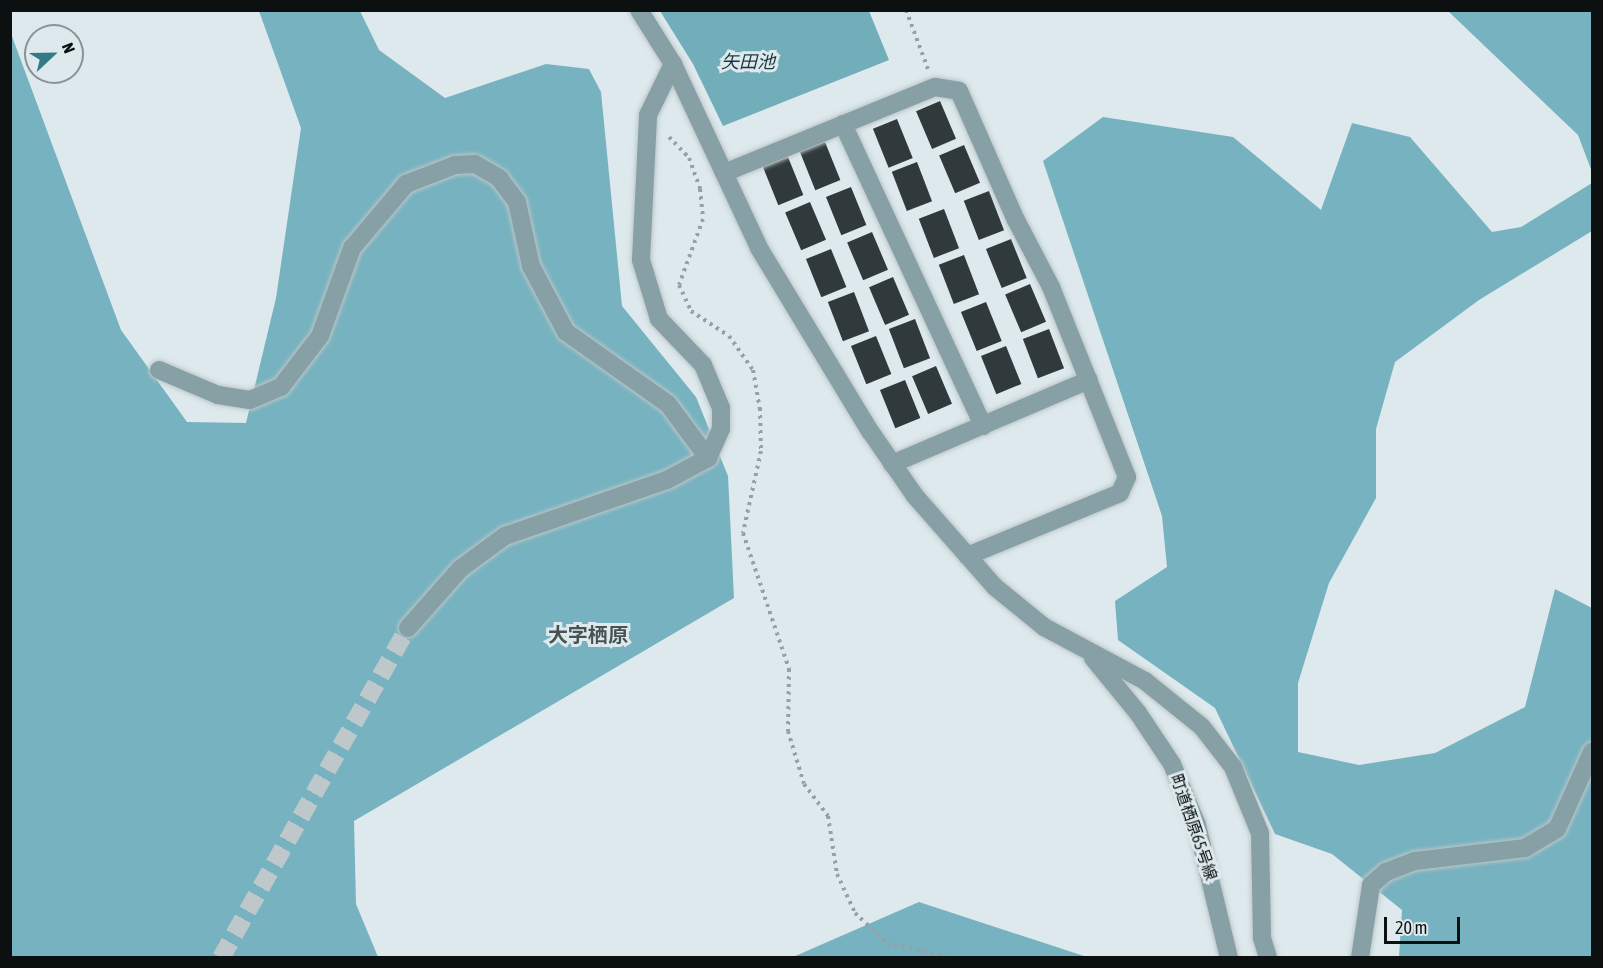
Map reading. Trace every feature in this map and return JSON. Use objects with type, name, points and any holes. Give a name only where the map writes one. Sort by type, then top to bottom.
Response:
[{"type":"street","points":[[639,10],[673,64],[759,248],[892,464],[915,496],[995,587],[1028,614],[1088,652],[1144,681],[1202,728],[1233,766],[1260,833],[1262,938],[1268,957]]},
{"type":"street","points":[[408,628],[460,568],[505,536],[667,480],[708,458],[721,429],[721,408],[703,365],[659,319],[641,260],[648,115],[673,64]]},
{"type":"street","points":[[724,173],[935,87],[959,91],[1016,220],[1051,287],[1127,477],[1120,493],[967,556]]},
{"type":"street","points":[[843,124],[983,426]]},
{"type":"street","points":[[159,370],[218,395],[250,400],[281,387],[320,336],[351,248],[406,184],[455,165],[475,164],[499,178],[517,202],[531,266],[566,332],[668,404],[708,458]]},
{"type":"street","points":[[892,464],[1089,380]]},
{"type":"street","name":"町道栖原65号線","points":[[1088,652],[1138,713],[1172,764],[1200,836],[1229,957]]},
{"type":"street","points":[[1360,957],[1360,935],[1371,885],[1386,872],[1415,861],[1525,848],[1557,829],[1593,752]]},
{"type":"path","points":[[906,10],[935,87]]},
{"type":"path","points":[[648,115],[689,158],[700,189],[703,219],[679,285],[691,311],[729,336],[753,370],[760,408],[761,452],[743,533],[789,669],[788,731],[804,784],[828,816],[837,874],[855,913],[887,943],[953,957]]},
{"type":"shaded area","points":[[259,11],[360,11],[379,50],[445,98],[546,64],[589,69],[601,92],[622,306],[696,397],[728,476],[734,598],[354,821],[356,904],[378,957],[11,957],[10,31],[24,69],[24,84],[30,84],[121,330],[187,422],[246,423],[276,298],[301,128]]},
{"type":"shaded area","points":[[1448,11],[1592,11],[1592,172],[1578,135]]},
{"type":"shaded area","points":[[1103,117],[1233,137],[1321,210],[1352,123],[1410,137],[1492,232],[1521,227],[1592,183],[1592,231],[1479,300],[1395,362],[1376,429],[1376,498],[1329,583],[1298,683],[1298,752],[1359,765],[1435,753],[1525,707],[1555,589],[1592,608],[1592,957],[1399,957],[1402,910],[1332,854],[1275,834],[1215,708],[1118,640],[1115,601],[1167,567],[1162,516],[1043,161]]},
{"type":"shaded area","points":[[919,902],[1087,957],[793,957]]},
{"type":"water","name":"矢田池","points":[[660,11],[869,11],[889,60],[723,126],[693,64]]},
{"type":"building","points":[[940,101],[956,139],[932,149],[916,111]]},
{"type":"building","points":[[897,119],[913,158],[889,168],[873,129]]},
{"type":"building","points":[[825,142],[840,180],[815,190],[800,152]]},
{"type":"building","points":[[964,145],[980,183],[955,193],[939,156]]},
{"type":"building","points":[[788,157],[803,195],[778,205],[763,167]]},
{"type":"building","points":[[917,162],[932,201],[907,211],[892,172]]},
{"type":"building","points":[[851,187],[866,225],[841,235],[826,197]]},
{"type":"building","points":[[989,191],[1004,230],[979,240],[964,201]]},
{"type":"building","points":[[810,202],[826,240],[801,250],[785,213]]},
{"type":"building","points":[[944,209],[959,248],[934,258],[919,219]]},
{"type":"building","points":[[872,232],[888,270],[863,280],[847,243]]},
{"type":"building","points":[[1011,239],[1027,278],[1002,288],[986,249]]},
{"type":"building","points":[[831,249],[846,287],[821,297],[806,259]]},
{"type":"building","points":[[964,255],[979,294],[954,304],[939,265]]},
{"type":"building","points":[[893,277],[909,315],[885,325],[869,287]]},
{"type":"building","points":[[1030,284],[1046,322],[1021,332],[1005,295]]},
{"type":"building","points":[[854,292],[869,331],[843,341],[828,302]]},
{"type":"building","points":[[986,302],[1002,341],[977,351],[961,312]]},
{"type":"building","points":[[915,319],[930,358],[904,368],[889,329]]},
{"type":"building","points":[[1049,329],[1064,368],[1038,378],[1023,339]]},
{"type":"building","points":[[876,336],[891,374],[866,384],[851,346]]},
{"type":"building","points":[[1006,346],[1021,384],[996,394],[981,356]]},
{"type":"building","points":[[936,366],[952,404],[928,414],[912,376]]},
{"type":"building","points":[[905,380],[920,418],[895,428],[880,390]]},
{"type":"tunnel","points":[[221,958],[408,628]]},
{"type":"district","name":"大字栖原","points":[[588,634]]}]
